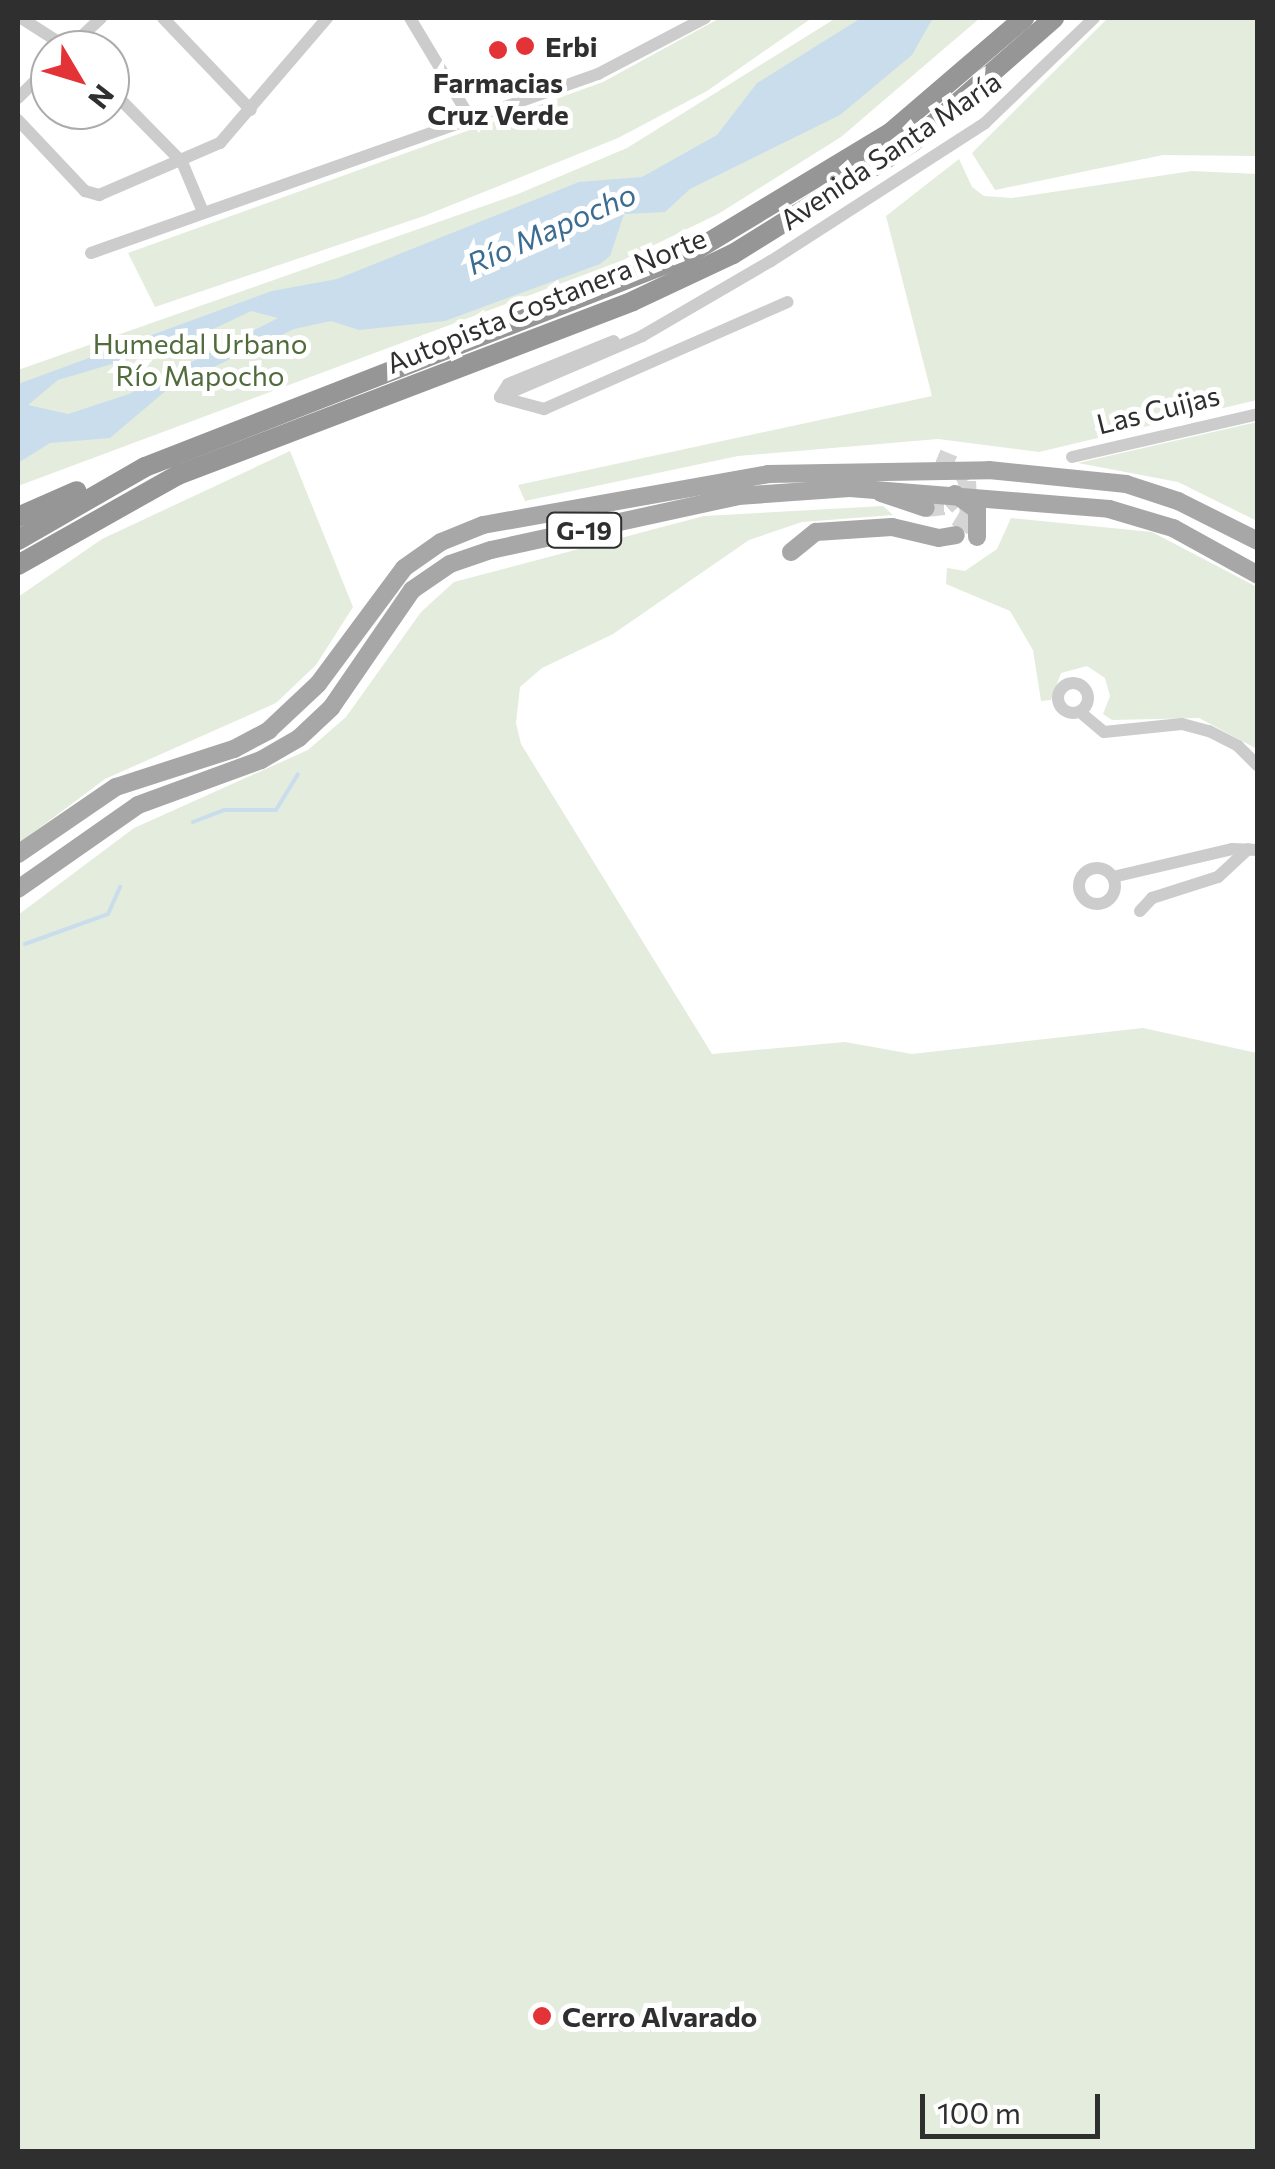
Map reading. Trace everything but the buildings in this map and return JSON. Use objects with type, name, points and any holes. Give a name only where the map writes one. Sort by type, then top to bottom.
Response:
[{"type":"highway","name":"Autopista Costanera Norte","points":[[18,540],[145,467],[686,256],[890,133],[1024,18]]},
{"type":"highway","name":"Autopista Costanera Norte","points":[[18,565],[112,506],[178,475],[632,302],[733,254],[913,142],[1054,18]]},
{"type":"highway","points":[[18,517],[145,467]]},
{"type":"main road","points":[[868,480],[937,458]]},
{"type":"main road","name":"G-19","points":[[18,854],[116,788],[234,749],[269,730],[318,684],[391,581],[454,535],[747,477],[868,480],[1054,472],[1104,479],[1178,500],[1258,541]]},
{"type":"main road","points":[[868,480],[926,508]]},
{"type":"main road","name":"G-19","points":[[18,889],[128,811],[261,760],[298,738],[331,708],[412,590],[450,564],[738,496],[868,480],[1142,517],[1258,575]]},
{"type":"main road","points":[[955,494],[977,510],[977,538],[1007,498]]},
{"type":"main road","points":[[791,552],[816,532],[892,527],[939,538],[956,535]]},
{"type":"street","points":[[163,18],[250,110]]},
{"type":"street","points":[[410,18],[469,116]]},
{"type":"street","points":[[91,252],[627,62],[705,18]]},
{"type":"street","name":"Avenida Santa María","points":[[788,302],[544,409],[500,397],[508,384],[698,304],[985,123],[1094,18]]},
{"type":"street","points":[[18,120],[92,195],[182,162],[220,143],[321,20]]},
{"type":"street","points":[[130,109],[182,162],[203,212]]},
{"type":"street","name":"Las Cuijas","points":[[1072,457],[1258,414]]},
{"type":"street","points":[[1080,712],[1104,732],[1182,724],[1210,731],[1238,746],[1258,766]]},
{"type":"street","points":[[1113,877],[1253,850]]},
{"type":"street","points":[[1140,912],[1152,898],[1218,877],[1253,850]]},
{"type":"green space","points":[[720,18],[812,18],[707,91],[618,138],[424,216],[155,307],[128,253],[603,82]]},
{"type":"green space","name":"Humedal Urbano Río Mapocho","points":[[836,18],[980,18],[841,137],[718,214],[621,261],[18,486],[18,370],[518,194],[627,148]]},
{"type":"green space","points":[[1108,18],[1257,18],[1257,156],[1163,155],[995,190],[972,153]]},
{"type":"green space","points":[[959,159],[972,187],[984,196],[1012,198],[1192,171],[1257,174],[1257,400],[1039,452],[938,439],[738,456],[525,501],[518,485],[932,396],[886,216]]},
{"type":"green space","points":[[1257,422],[1257,521],[1178,482],[1078,463]]},
{"type":"green space","points":[[290,451],[353,607],[316,665],[276,703],[105,779],[18,844],[18,597],[102,539]]},
{"type":"green space","points":[[883,506],[893,515],[802,522],[749,540],[613,634],[542,668],[520,687],[516,723],[521,744],[712,1054],[845,1042],[912,1054],[1143,1028],[1257,1053],[1257,2151],[18,2151],[18,915],[134,828],[308,750],[346,717],[421,612],[454,582],[704,516]]},
{"type":"green space","points":[[1011,518],[1152,532],[1257,587],[1257,749],[1199,718],[1112,720],[1103,714],[1110,696],[1105,678],[1087,666],[1061,673],[1051,700],[1041,701],[1033,650],[1010,611],[946,584],[947,568],[965,571],[997,549]]},
{"type":"water","name":"Río Mapocho","points":[[861,18],[933,18],[912,55],[840,115],[690,189],[665,212],[624,214],[610,256],[600,264],[445,321],[359,330],[331,321],[294,329],[169,388],[110,438],[50,443],[18,463],[18,384],[272,291],[337,279],[579,182],[642,177],[717,135],[757,83]],"holes":[[[251,311],[278,318],[129,394],[68,414],[28,405],[58,380],[186,342]]]},
{"type":"waterway","points":[[193,822],[224,810],[276,810],[298,774]]},
{"type":"waterway","points":[[25,944],[108,914],[120,887]]},
{"type":"tunnel","points":[[937,458],[959,467],[967,481],[969,514],[956,535]]},
{"type":"tunnel","points":[[926,508],[946,506],[964,490]]},
{"type":"place","name":"Erbi","points":[[525,46]]},
{"type":"place","name":"Farmacias Cruz Verde","points":[[498,50]]},
{"type":"place","name":"Cerro Alvarado","points":[[542,2016]]}]
